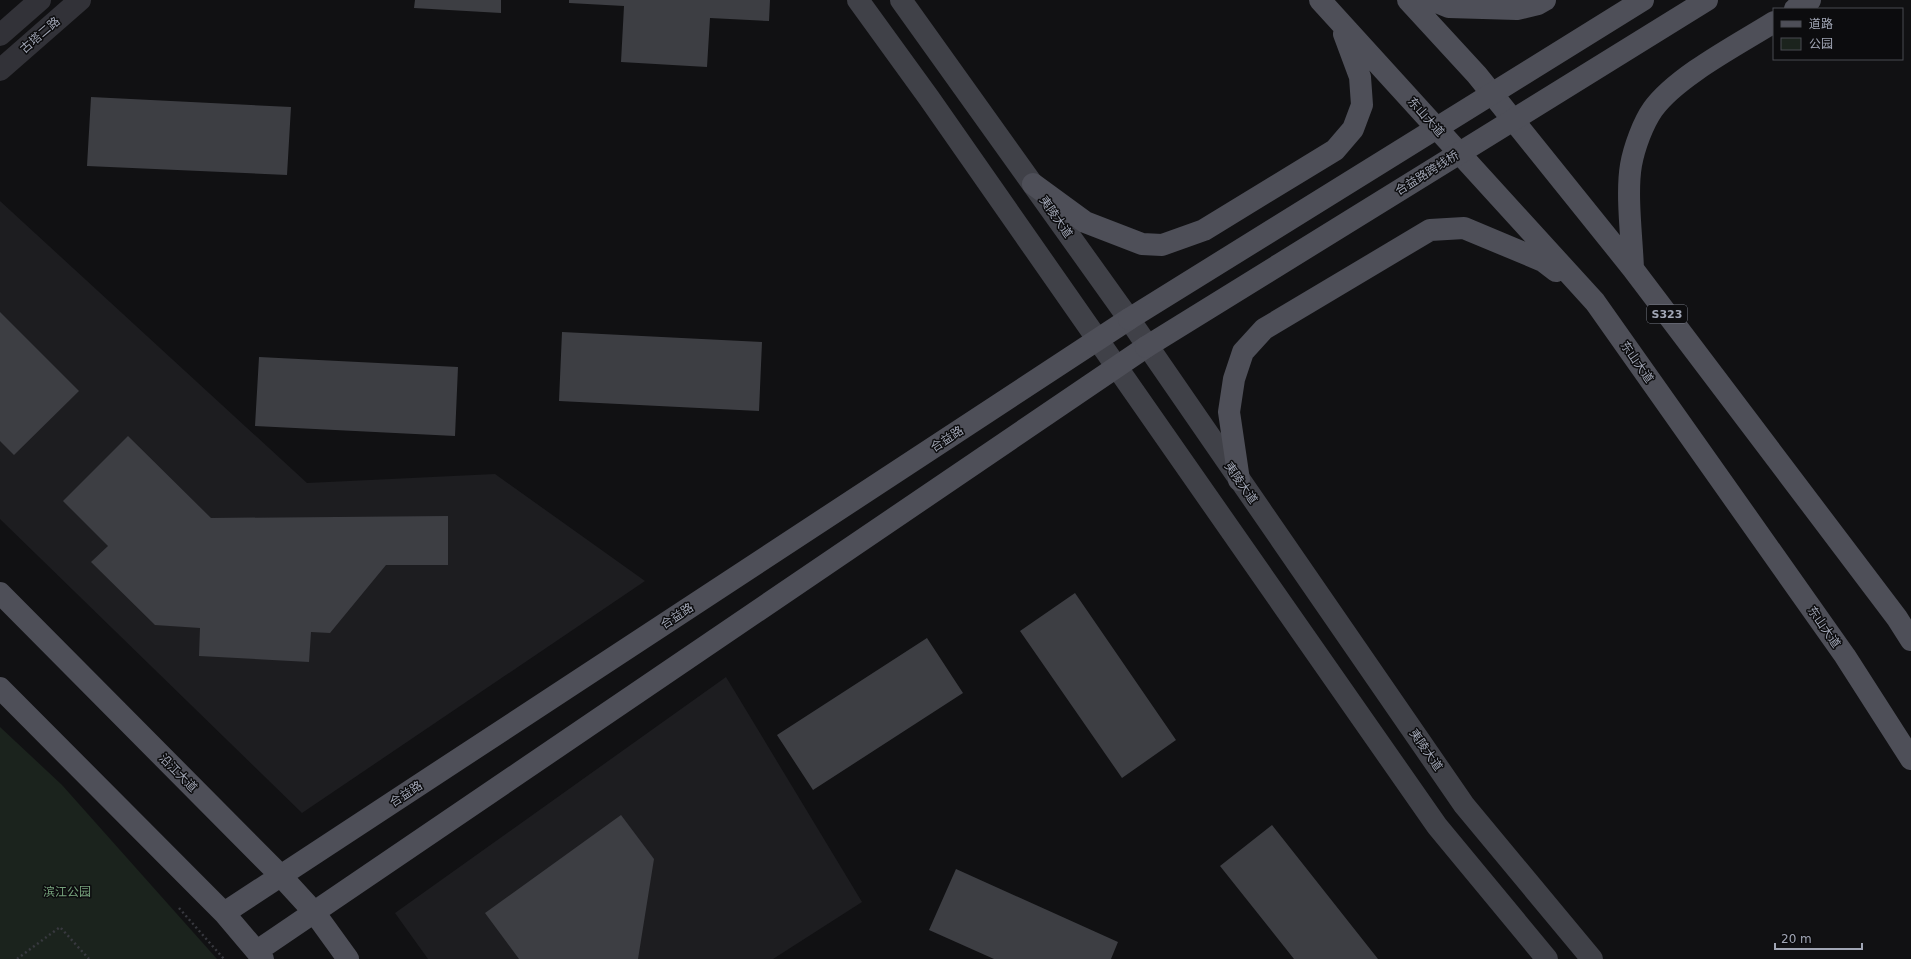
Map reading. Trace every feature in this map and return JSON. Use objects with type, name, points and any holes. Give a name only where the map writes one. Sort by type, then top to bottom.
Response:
[{"type":"main road","points":[[858,0],[934,104],[1437,826],[1547,959]]},
{"type":"main road","name":"夷陵大道","points":[[901,0],[1128,319],[1464,806],[1592,959]]},
{"type":"main road","name":"东山大道","points":[[1320,0],[1595,302],[1845,656],[1911,759]]},
{"type":"main road","name":"S323","points":[[1408,0],[1477,76],[1633,269],[1897,618],[1911,640]]},
{"type":"main road","points":[[1432,0],[1449,7],[1517,9],[1538,4],[1545,0]]},
{"type":"main road","points":[[1128,319],[1643,0]]},
{"type":"main road","name":"合益路跨线桥","points":[[1146,347],[1708,0]]},
{"type":"main road","points":[[1797,8],[1810,0]]},
{"type":"main road","points":[[1033,184],[1086,222],[1142,244],[1162,245],[1204,230],[1335,150],[1353,129],[1362,105],[1360,77],[1339,21]]},
{"type":"main road","points":[[1633,269],[1630,201],[1631,166],[1639,139],[1653,109],[1670,91],[1695,70],[1773,23]]},
{"type":"main road","points":[[1239,480],[1230,412],[1234,379],[1243,352],[1264,329],[1430,230],[1464,228],[1543,261],[1595,302]]},
{"type":"main road","name":"合益路","points":[[224,913],[1128,319]]},
{"type":"main road","points":[[0,688],[224,913],[260,955],[314,912],[1146,347]]},
{"type":"main road","name":"沿江大道","points":[[0,593],[280,876],[314,912],[348,959]]},
{"type":"street","points":[[0,35],[40,0]]},
{"type":"street","name":"古塔二路","points":[[0,70],[80,0]]},
{"type":"path","points":[[17,959],[60,927],[89,959]]},
{"type":"shaded area","points":[[0,201],[307,483],[495,474],[645,581],[302,813],[0,519]]},
{"type":"shaded area","points":[[726,677],[862,902],[773,959],[428,959],[395,913]]},
{"type":"green space","name":"滨江公园","points":[[0,727],[62,785],[217,959],[0,959]]},
{"type":"building","points":[[415,0],[501,0],[501,13],[414,8]]},
{"type":"building","points":[[569,0],[770,0],[769,21],[710,18],[707,67],[621,62],[624,6],[569,3]]},
{"type":"building","points":[[91,97],[291,107],[287,175],[87,166]]},
{"type":"building","points":[[0,312],[79,391],[14,455],[0,441]]},
{"type":"building","points":[[562,332],[762,342],[759,411],[559,401]]},
{"type":"building","points":[[259,357],[458,367],[455,436],[255,426]]},
{"type":"building","points":[[128,436],[211,518],[448,516],[448,565],[386,565],[330,633],[311,632],[309,662],[199,656],[200,628],[155,625],[91,562],[108,546],[63,501]]},
{"type":"building","points":[[1075,593],[1176,740],[1122,778],[1020,631]]},
{"type":"building","points":[[927,638],[963,693],[813,790],[777,735]]},
{"type":"building","points":[[621,815],[654,859],[638,959],[519,959],[485,913]]},
{"type":"building","points":[[1272,825],[1378,959],[1294,959],[1220,866]]},
{"type":"building","points":[[956,869],[1118,942],[1111,959],[994,959],[929,930]]}]
